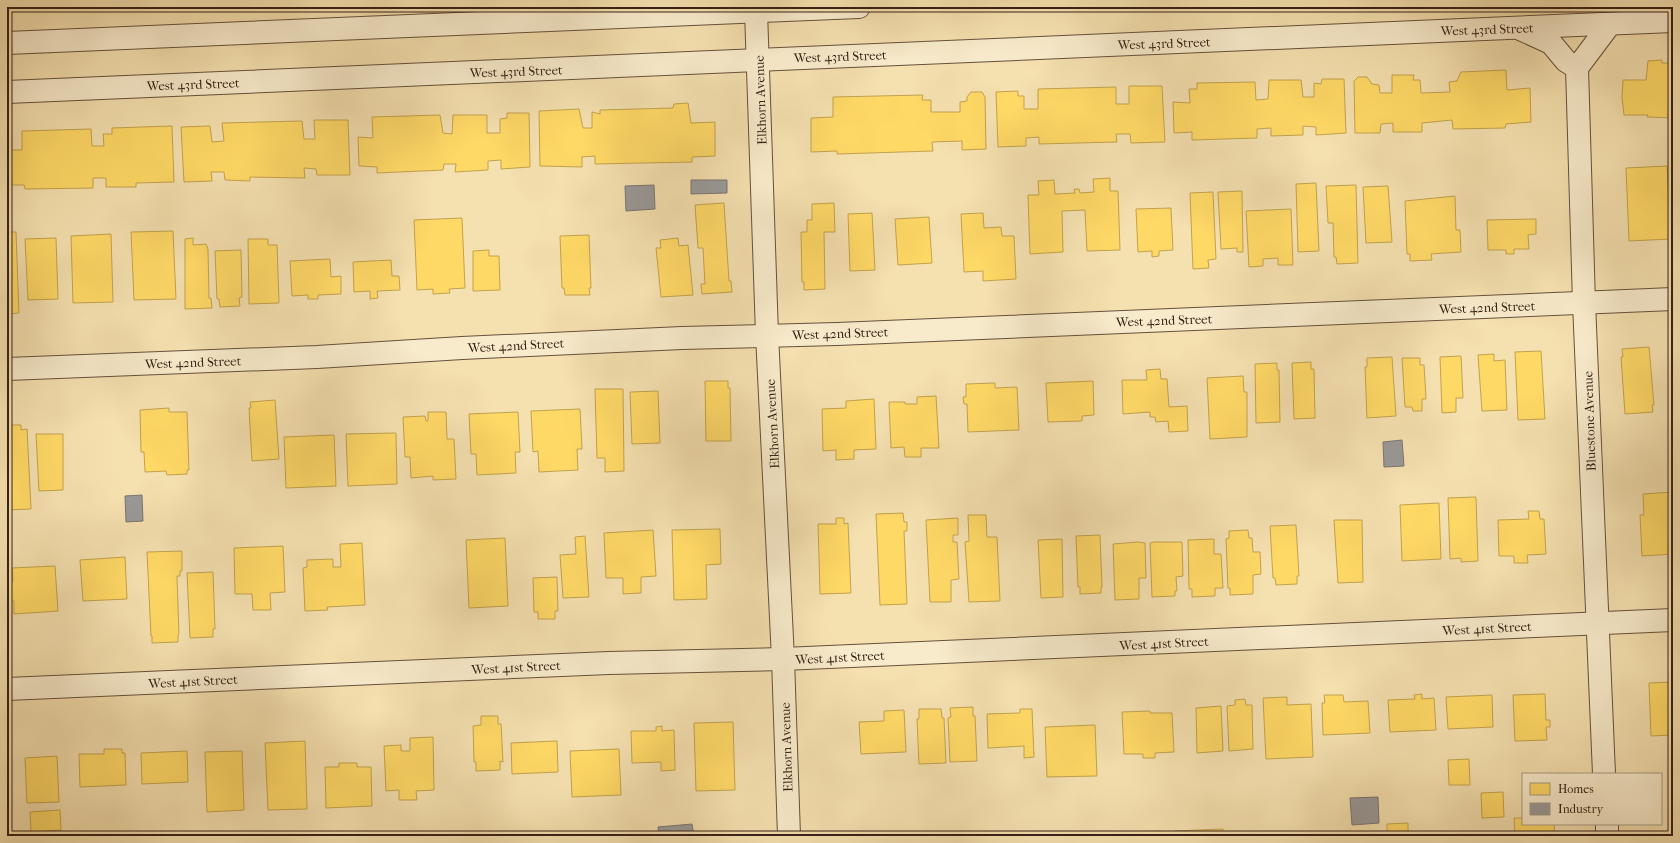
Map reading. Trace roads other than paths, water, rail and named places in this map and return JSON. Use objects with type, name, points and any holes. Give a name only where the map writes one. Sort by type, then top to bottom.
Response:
[{"type":"street","points":[[7,44],[859,7]]},
{"type":"street","name":"Elkhorn Avenue","points":[[756,11],[759,60],[767,336],[783,660],[789,836]]},
{"type":"street","name":"West 43rd Street","points":[[7,92],[1673,21]]},
{"type":"street","points":[[1518,28],[1551,42],[1566,61],[1577,68],[1610,24]]},
{"type":"street","name":"Bluestone Avenue","points":[[1577,68],[1584,303],[1604,773]]},
{"type":"street","name":"West 42nd Street","points":[[7,369],[317,357],[462,348],[1673,300]]},
{"type":"street","name":"West 41st Street","points":[[7,689],[601,663],[783,660],[1673,620]]},
{"type":"street","points":[[1607,825],[1607,836]]}]
